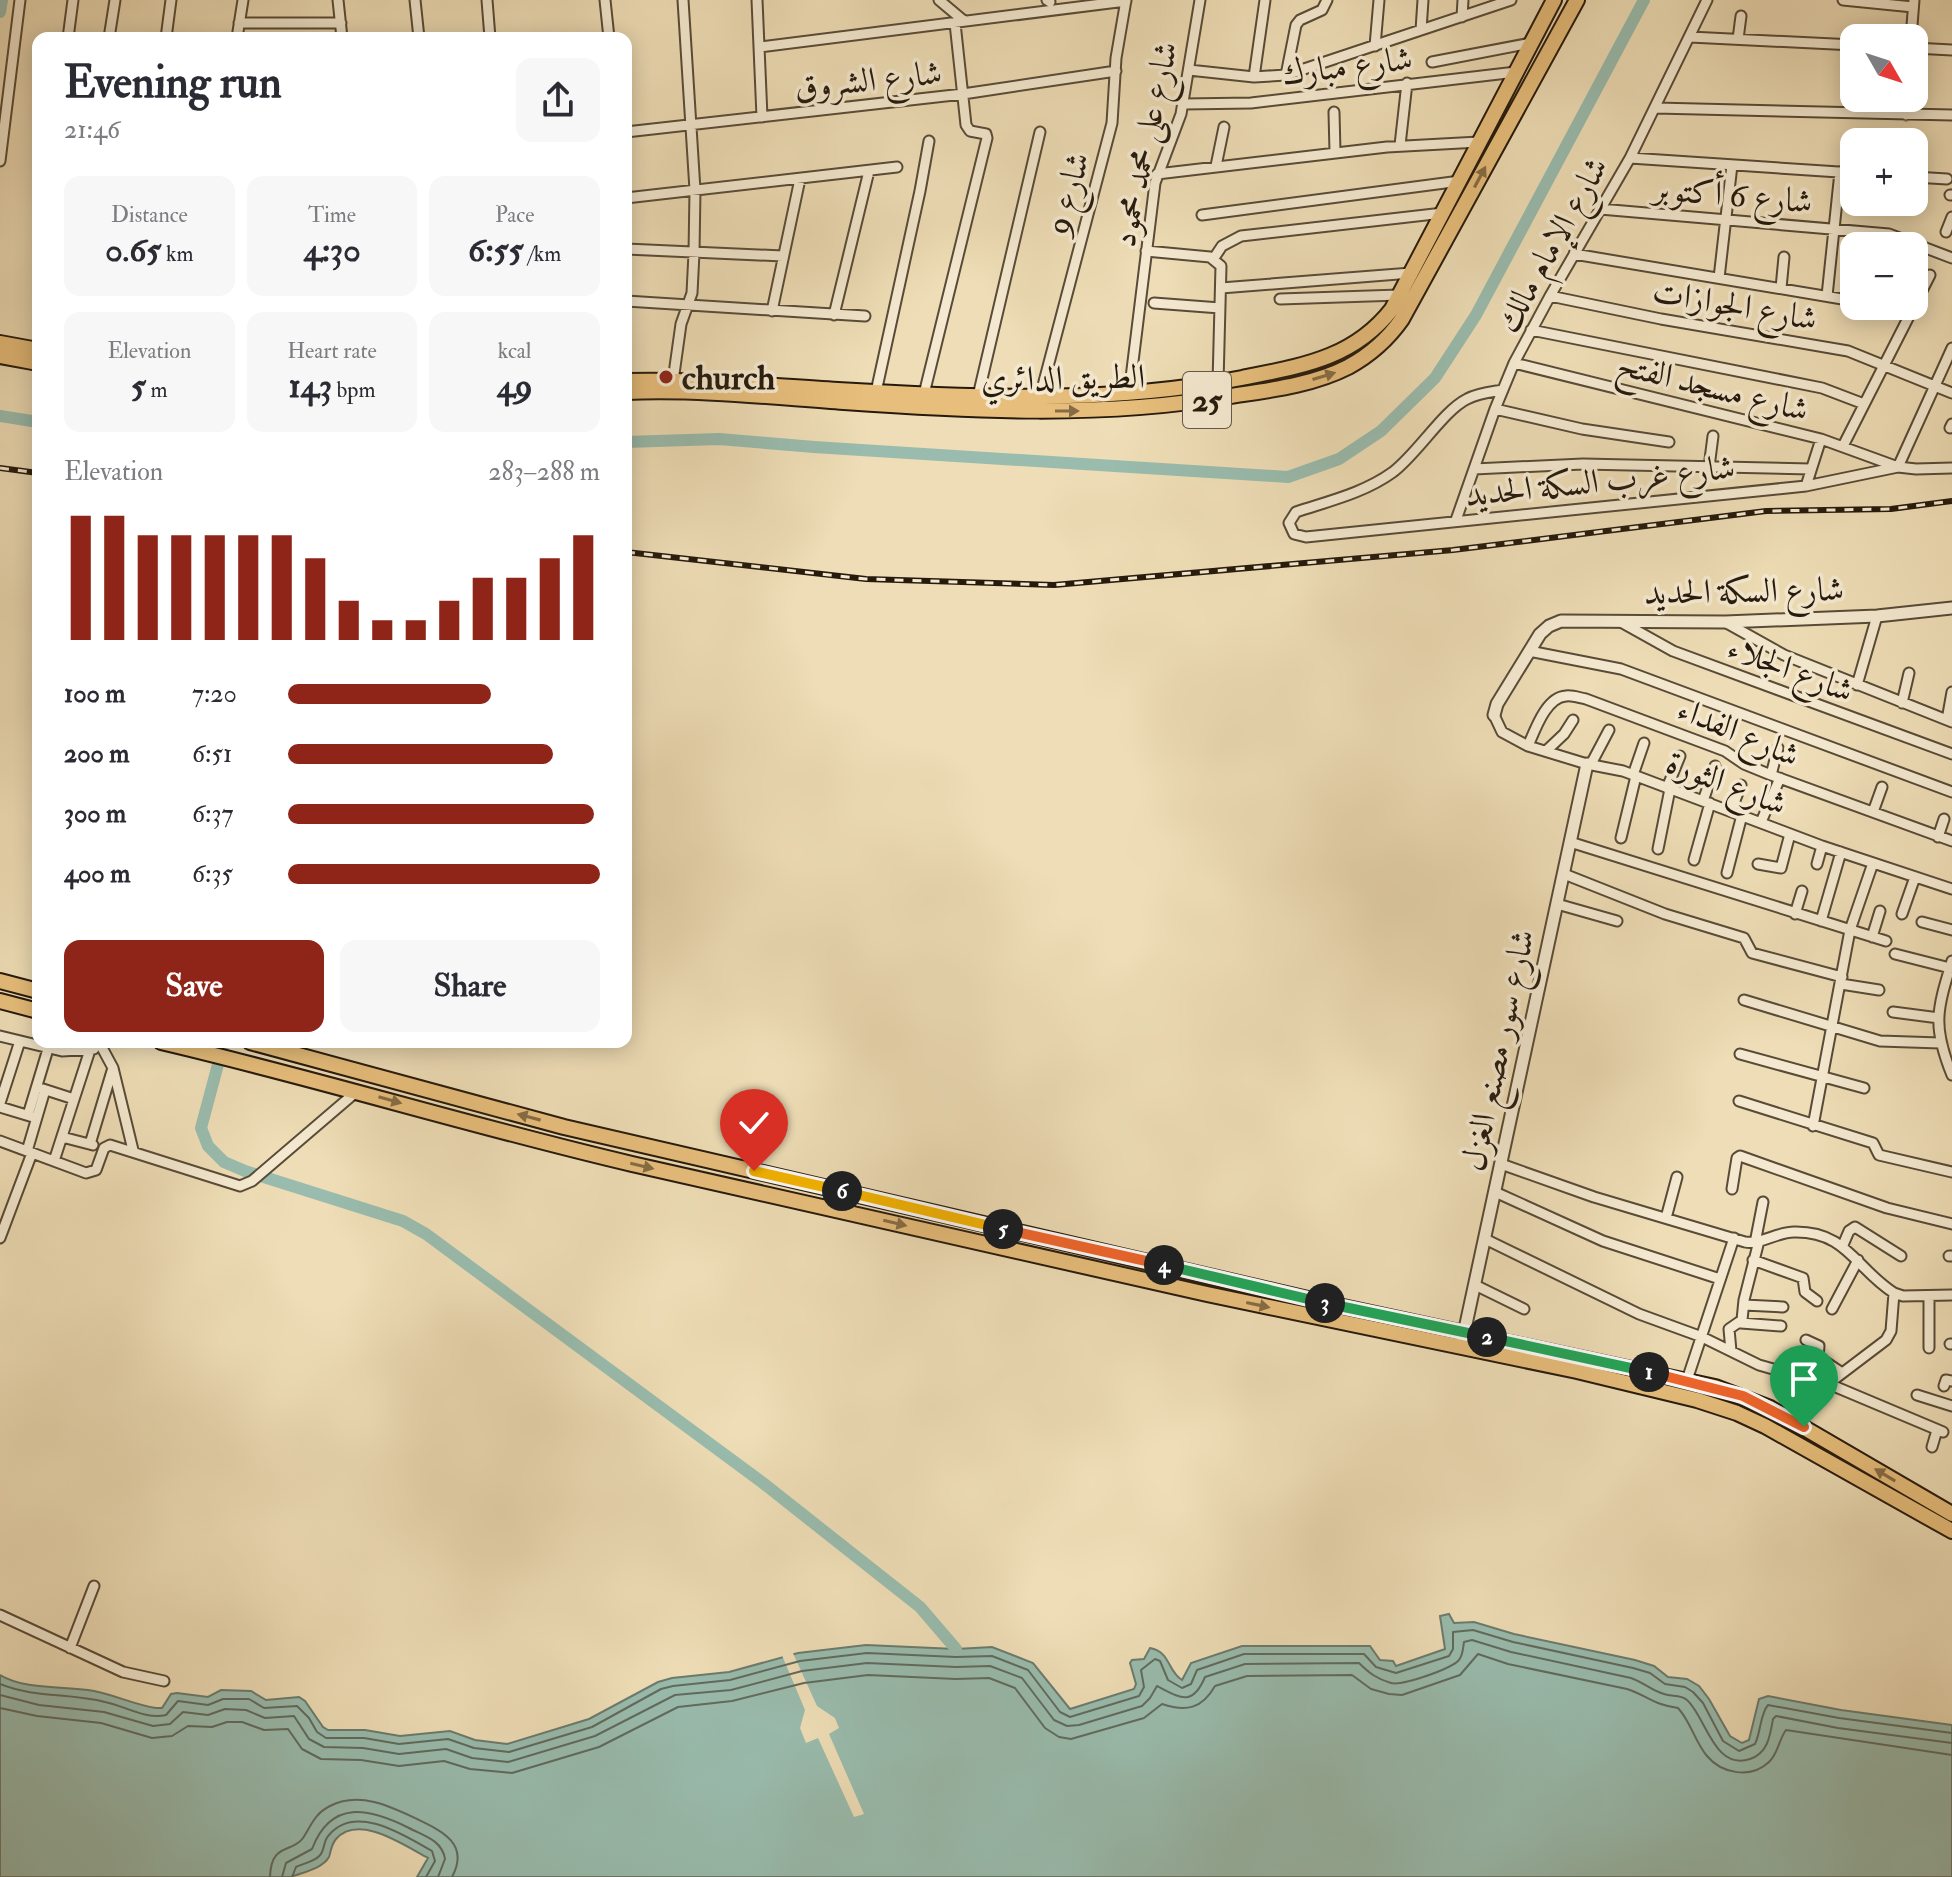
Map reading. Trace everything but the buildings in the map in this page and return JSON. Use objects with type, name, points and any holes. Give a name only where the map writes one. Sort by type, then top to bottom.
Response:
[{"type":"main road","name":"الطريق الدائري","points":[[632,381],[978,396],[1129,394],[1218,383],[1304,364],[1346,350],[1382,321],[1399,295],[1554,0]]},
{"type":"main road","name":"الطريق الدائري","points":[[632,392],[683,392],[976,409],[1087,410],[1194,402],[1279,388],[1320,377],[1360,359],[1383,341],[1402,319],[1577,0]]},
{"type":"main road","points":[[1496,110],[1513,116]]},
{"type":"main road","points":[[0,343],[32,349]]},
{"type":"main road","points":[[0,356],[32,362]]},
{"type":"main road","points":[[0,981],[32,989]]},
{"type":"main road","points":[[0,1001],[32,1009]]},
{"type":"main road","points":[[186,1048],[358,1091],[560,1147],[1207,1294],[1577,1371],[1697,1400],[1765,1426],[1952,1530]]},
{"type":"main road","points":[[273,1048],[564,1127],[1211,1276],[1687,1380],[1743,1396],[1804,1427],[1952,1514]]},
{"type":"main road","points":[[560,1147],[564,1127]]},
{"type":"main road","points":[[1207,1294],[1211,1276]]},
{"type":"main road","points":[[1737,1413],[1743,1396]]},
{"type":"street","points":[[0,161],[20,0]]},
{"type":"street","points":[[69,32],[73,0]]},
{"type":"street","points":[[110,32],[115,0]]},
{"type":"street","points":[[167,32],[171,0]]},
{"type":"street","points":[[238,32],[243,0]]},
{"type":"street","points":[[338,0],[342,32]]},
{"type":"street","points":[[415,0],[418,32]]},
{"type":"street","points":[[487,0],[490,32]]},
{"type":"street","points":[[605,0],[608,32]]},
{"type":"street","points":[[673,381],[681,324],[692,293],[694,253],[695,190],[683,0]]},
{"type":"street","points":[[757,0],[762,117]]},
{"type":"street","points":[[924,394],[987,138],[986,134],[968,128],[959,22],[939,0]]},
{"type":"street","points":[[760,47],[959,22],[1049,3],[1126,0]]},
{"type":"street","name":"شارع 9","points":[[1040,397],[1112,123],[1126,0]]},
{"type":"street","name":"شارع على محمد محمود","points":[[1129,394],[1157,174],[1184,104],[1200,0]]},
{"type":"street","points":[[1254,77],[1265,0]]},
{"type":"street","points":[[1286,75],[1296,25],[1322,10],[1327,0]]},
{"type":"street","points":[[1375,46],[1379,0]]},
{"type":"street","points":[[1421,30],[1423,0]]},
{"type":"street","points":[[1462,17],[1463,0]]},
{"type":"street","points":[[1189,70],[1254,77],[1286,75],[1509,0]]},
{"type":"street","name":"شارع الإمام مالك","points":[[1456,520],[1514,363],[1630,158],[1707,0]]},
{"type":"street","points":[[1843,0],[1913,4],[1912,24]]},
{"type":"street","points":[[1738,39],[1741,16]]},
{"type":"street","points":[[239,23],[341,23]]},
{"type":"street","points":[[1690,37],[1840,44]]},
{"type":"street","points":[[1432,62],[1531,43]]},
{"type":"street","points":[[1928,49],[1952,50]]},
{"type":"street","name":"شارع الشروق","points":[[632,131],[963,94],[1116,71]]},
{"type":"street","name":"شارع مبارك","points":[[1184,104],[1251,103],[1516,72]]},
{"type":"street","points":[[1400,145],[1407,83]]},
{"type":"street","points":[[1656,108],[1952,115]]},
{"type":"street","points":[[1334,112],[1335,152]]},
{"type":"street","points":[[1216,166],[1224,127]]},
{"type":"street","points":[[978,396],[1040,132]]},
{"type":"street","points":[[876,392],[929,141]]},
{"type":"street","points":[[1157,174],[1400,145],[1479,142]]},
{"type":"street","points":[[1630,158],[1840,172],[1827,296]]},
{"type":"street","points":[[1719,278],[1732,165]]},
{"type":"street","points":[[632,197],[897,167]]},
{"type":"street","points":[[834,315],[869,171]]},
{"type":"street","points":[[1928,178],[1947,179]]},
{"type":"street","points":[[772,311],[800,179]]},
{"type":"street","points":[[1202,215],[1460,181]]},
{"type":"street","name":"شارع 6 أكتوبر","points":[[1600,209],[1899,237],[1952,258]]},
{"type":"street","points":[[1214,258],[1222,246],[1241,236],[1443,213]]},
{"type":"street","points":[[1946,232],[1952,217]]},
{"type":"street","points":[[632,249],[783,256]]},
{"type":"street","points":[[1146,251],[1214,258],[1221,266],[1218,383]]},
{"type":"street","points":[[1574,254],[1840,298]]},
{"type":"street","points":[[1781,288],[1784,257]]},
{"type":"street","points":[[1221,288],[1411,273]]},
{"type":"street","points":[[1843,446],[1930,275]]},
{"type":"street","points":[[1280,299],[1399,295]]},
{"type":"street","name":"شارع الجوازات","points":[[1550,296],[1661,319],[1835,348],[1952,393]]},
{"type":"street","points":[[632,301],[865,316]]},
{"type":"street","points":[[1154,303],[1220,308]]},
{"type":"street","points":[[1531,330],[1822,388],[1864,404]]},
{"type":"street","points":[[1952,348],[1898,467],[1952,468]]},
{"type":"street","name":"شارع مسجد الفتح","points":[[1514,363],[1821,439],[1898,467]]},
{"type":"street","name":"شارع غرب السكة الحديد","points":[[1503,390],[1473,396],[1457,405],[1405,463],[1372,485],[1296,512],[1291,516],[1290,529],[1294,534],[1306,537],[1806,486],[1898,467]]},
{"type":"street","points":[[1495,409],[1582,429],[1669,442]]},
{"type":"street","points":[[1709,467],[1713,436]]},
{"type":"street","points":[[1806,486],[1821,439]]},
{"type":"street","points":[[1474,469],[1573,464],[1811,469]]},
{"type":"street","name":"شارع السكة الحديد","points":[[1529,651],[1540,634],[1561,621],[1725,622],[1877,616],[1952,608]]},
{"type":"street","points":[[1857,685],[1877,616]]},
{"type":"street","name":"شارع الجلاء","points":[[1617,620],[1673,651],[1952,754]]},
{"type":"street","points":[[1725,622],[1784,655],[1950,721],[1952,692]]},
{"type":"street","points":[[1494,715],[1497,704],[1529,651],[1621,669],[1952,792]]},
{"type":"street","points":[[1902,703],[1909,673]]},
{"type":"street","name":"شارع الفداء","points":[[1528,746],[1538,722],[1551,704],[1567,696],[1586,699],[1725,751],[1744,764],[1952,841]]},
{"type":"street","name":"شارع الثورة","points":[[1494,715],[1502,732],[1528,746],[1634,775],[1822,846],[1952,889]]},
{"type":"street","points":[[1546,751],[1564,734],[1573,720]]},
{"type":"street","points":[[1589,764],[1609,730]]},
{"type":"street","points":[[1621,838],[1644,743]]},
{"type":"street","points":[[1761,822],[1775,776],[1778,748]]},
{"type":"street","points":[[1658,849],[1669,788],[1680,756]]},
{"type":"street","name":"شارع سور مصنع الغزل","points":[[1461,1348],[1589,764]]},
{"type":"street","points":[[1694,860],[1715,766]]},
{"type":"street","points":[[1731,811],[1741,785]]},
{"type":"street","points":[[1873,812],[1882,787]]},
{"type":"street","points":[[1727,873],[1742,815]]},
{"type":"street","points":[[1938,837],[1944,819]]},
{"type":"street","points":[[1758,864],[1781,868],[1790,834]]},
{"type":"street","points":[[1570,842],[1886,941]]},
{"type":"street","points":[[1817,864],[1822,846]]},
{"type":"street","points":[[1821,921],[1841,852]]},
{"type":"street","points":[[1813,1126],[1850,930],[1873,863]]},
{"type":"street","points":[[1564,874],[1665,914],[1744,938],[1752,953],[1879,990]]},
{"type":"street","points":[[1902,914],[1915,877]]},
{"type":"street","points":[[1795,914],[1802,891]]},
{"type":"street","points":[[1557,904],[1617,921]]},
{"type":"street","points":[[1872,937],[1880,911]]},
{"type":"street","points":[[1922,922],[1952,930]]},
{"type":"street","points":[[1895,954],[1951,968],[1946,1000],[1939,1018],[1940,1044],[1951,1071]]},
{"type":"street","points":[[1744,1000],[1891,1043],[1952,1046]]},
{"type":"street","points":[[1893,1012],[1939,1018]]},
{"type":"street","points":[[0,1036],[32,1044]]},
{"type":"street","points":[[20,1041],[0,1105],[32,1117]]},
{"type":"street","points":[[44,1048],[94,1048]]},
{"type":"street","points":[[103,1048],[113,1068],[133,1150]]},
{"type":"street","points":[[0,1238],[29,1152],[32,1117],[48,1049]]},
{"type":"street","points":[[54,1161],[90,1050]]},
{"type":"street","points":[[1740,1054],[1864,1088]]},
{"type":"street","points":[[0,1065],[11,1069]]},
{"type":"street","points":[[90,1144],[113,1068]]},
{"type":"street","points":[[41,1088],[74,1099]]},
{"type":"street","points":[[62,1137],[104,1148],[110,1145],[133,1150],[233,1185],[244,1185],[358,1091]]},
{"type":"street","points":[[1739,1101],[1873,1143],[1879,1155],[1952,1172]]},
{"type":"street","points":[[0,1141],[90,1173],[98,1166],[104,1148]]},
{"type":"street","points":[[1732,1189],[1737,1158],[1740,1156],[1887,1208],[1952,1224]]},
{"type":"street","points":[[1501,1164],[1734,1238],[1757,1242],[1778,1233],[1822,1234],[1843,1245],[1894,1293],[1903,1296],[1952,1295]]},
{"type":"street","points":[[1666,1218],[1677,1177]]},
{"type":"street","points":[[1495,1192],[1603,1241],[1720,1279]]},
{"type":"street","points":[[1741,1323],[1763,1202]]},
{"type":"street","points":[[1843,1245],[1849,1231],[1855,1227],[1901,1256]]},
{"type":"street","points":[[1687,1380],[1734,1238]]},
{"type":"street","points":[[1485,1239],[1639,1314],[1702,1337],[1772,1370],[1828,1384],[1940,1431],[1932,1447]]},
{"type":"street","points":[[1753,1260],[1803,1278],[1805,1292],[1817,1301]]},
{"type":"street","points":[[1832,1309],[1858,1260]]},
{"type":"street","points":[[1475,1285],[1524,1309]]},
{"type":"street","points":[[1828,1384],[1889,1336],[1894,1293]]},
{"type":"street","points":[[1929,1296],[1929,1348]]},
{"type":"street","points":[[1744,1305],[1783,1307]]},
{"type":"street","points":[[1731,1351],[1729,1329],[1741,1323],[1781,1326]]},
{"type":"street","points":[[1806,1340],[1819,1346],[1818,1357],[1842,1373]]},
{"type":"street","points":[[1917,1395],[1952,1406]]},
{"type":"street","points":[[70,1648],[94,1586]]},
{"type":"street","points":[[0,1615],[123,1672],[164,1681]]},
{"type":"water","points":[[1449,1614],[1454,1623],[1474,1622],[1514,1634],[1635,1660],[1654,1666],[1668,1677],[1687,1679],[1699,1686],[1709,1699],[1730,1736],[1742,1743],[1749,1740],[1759,1699],[1768,1696],[1841,1710],[1952,1725],[1952,1877],[417,1877],[428,1858],[382,1834],[357,1829],[336,1839],[329,1857],[322,1864],[291,1877],[0,1877],[0,1675],[34,1686],[94,1691],[156,1708],[162,1708],[171,1694],[177,1693],[208,1697],[221,1690],[251,1691],[266,1700],[299,1697],[328,1730],[365,1730],[400,1736],[450,1731],[475,1740],[507,1744],[589,1719],[658,1682],[729,1672],[798,1653],[866,1645],[956,1649],[992,1647],[1033,1663],[1070,1709],[1134,1689],[1136,1684],[1130,1663],[1144,1659],[1150,1648],[1162,1653],[1182,1680],[1191,1663],[1242,1646],[1370,1646],[1380,1660],[1393,1661],[1396,1666],[1445,1649],[1440,1616]]},
{"type":"pier","points":[[792,1651],[817,1706],[835,1718],[839,1728],[829,1734],[864,1814],[854,1817],[818,1738],[806,1743],[800,1728],[805,1710],[781,1653]]},
{"type":"waterway","points":[[0,12],[2,0]]},
{"type":"waterway","points":[[632,442],[719,439],[1288,477],[1339,459],[1381,431],[1435,378],[1476,315],[1644,0]]},
{"type":"waterway","points":[[0,416],[32,421]]},
{"type":"waterway","points":[[222,1048],[201,1128],[208,1146],[224,1162],[403,1221],[426,1234],[763,1483],[920,1607],[956,1649]]},
{"type":"railway","points":[[0,468],[32,472]]},
{"type":"railway","points":[[632,553],[866,579],[1054,585],[1453,550],[1766,511],[1891,509],[1952,501]]},
{"type":"place","name":"church","points":[[666,377]]},
{"type":"route","points":[[754,1171],[1338,1306],[1687,1380],[1743,1396],[1804,1427]]}]
